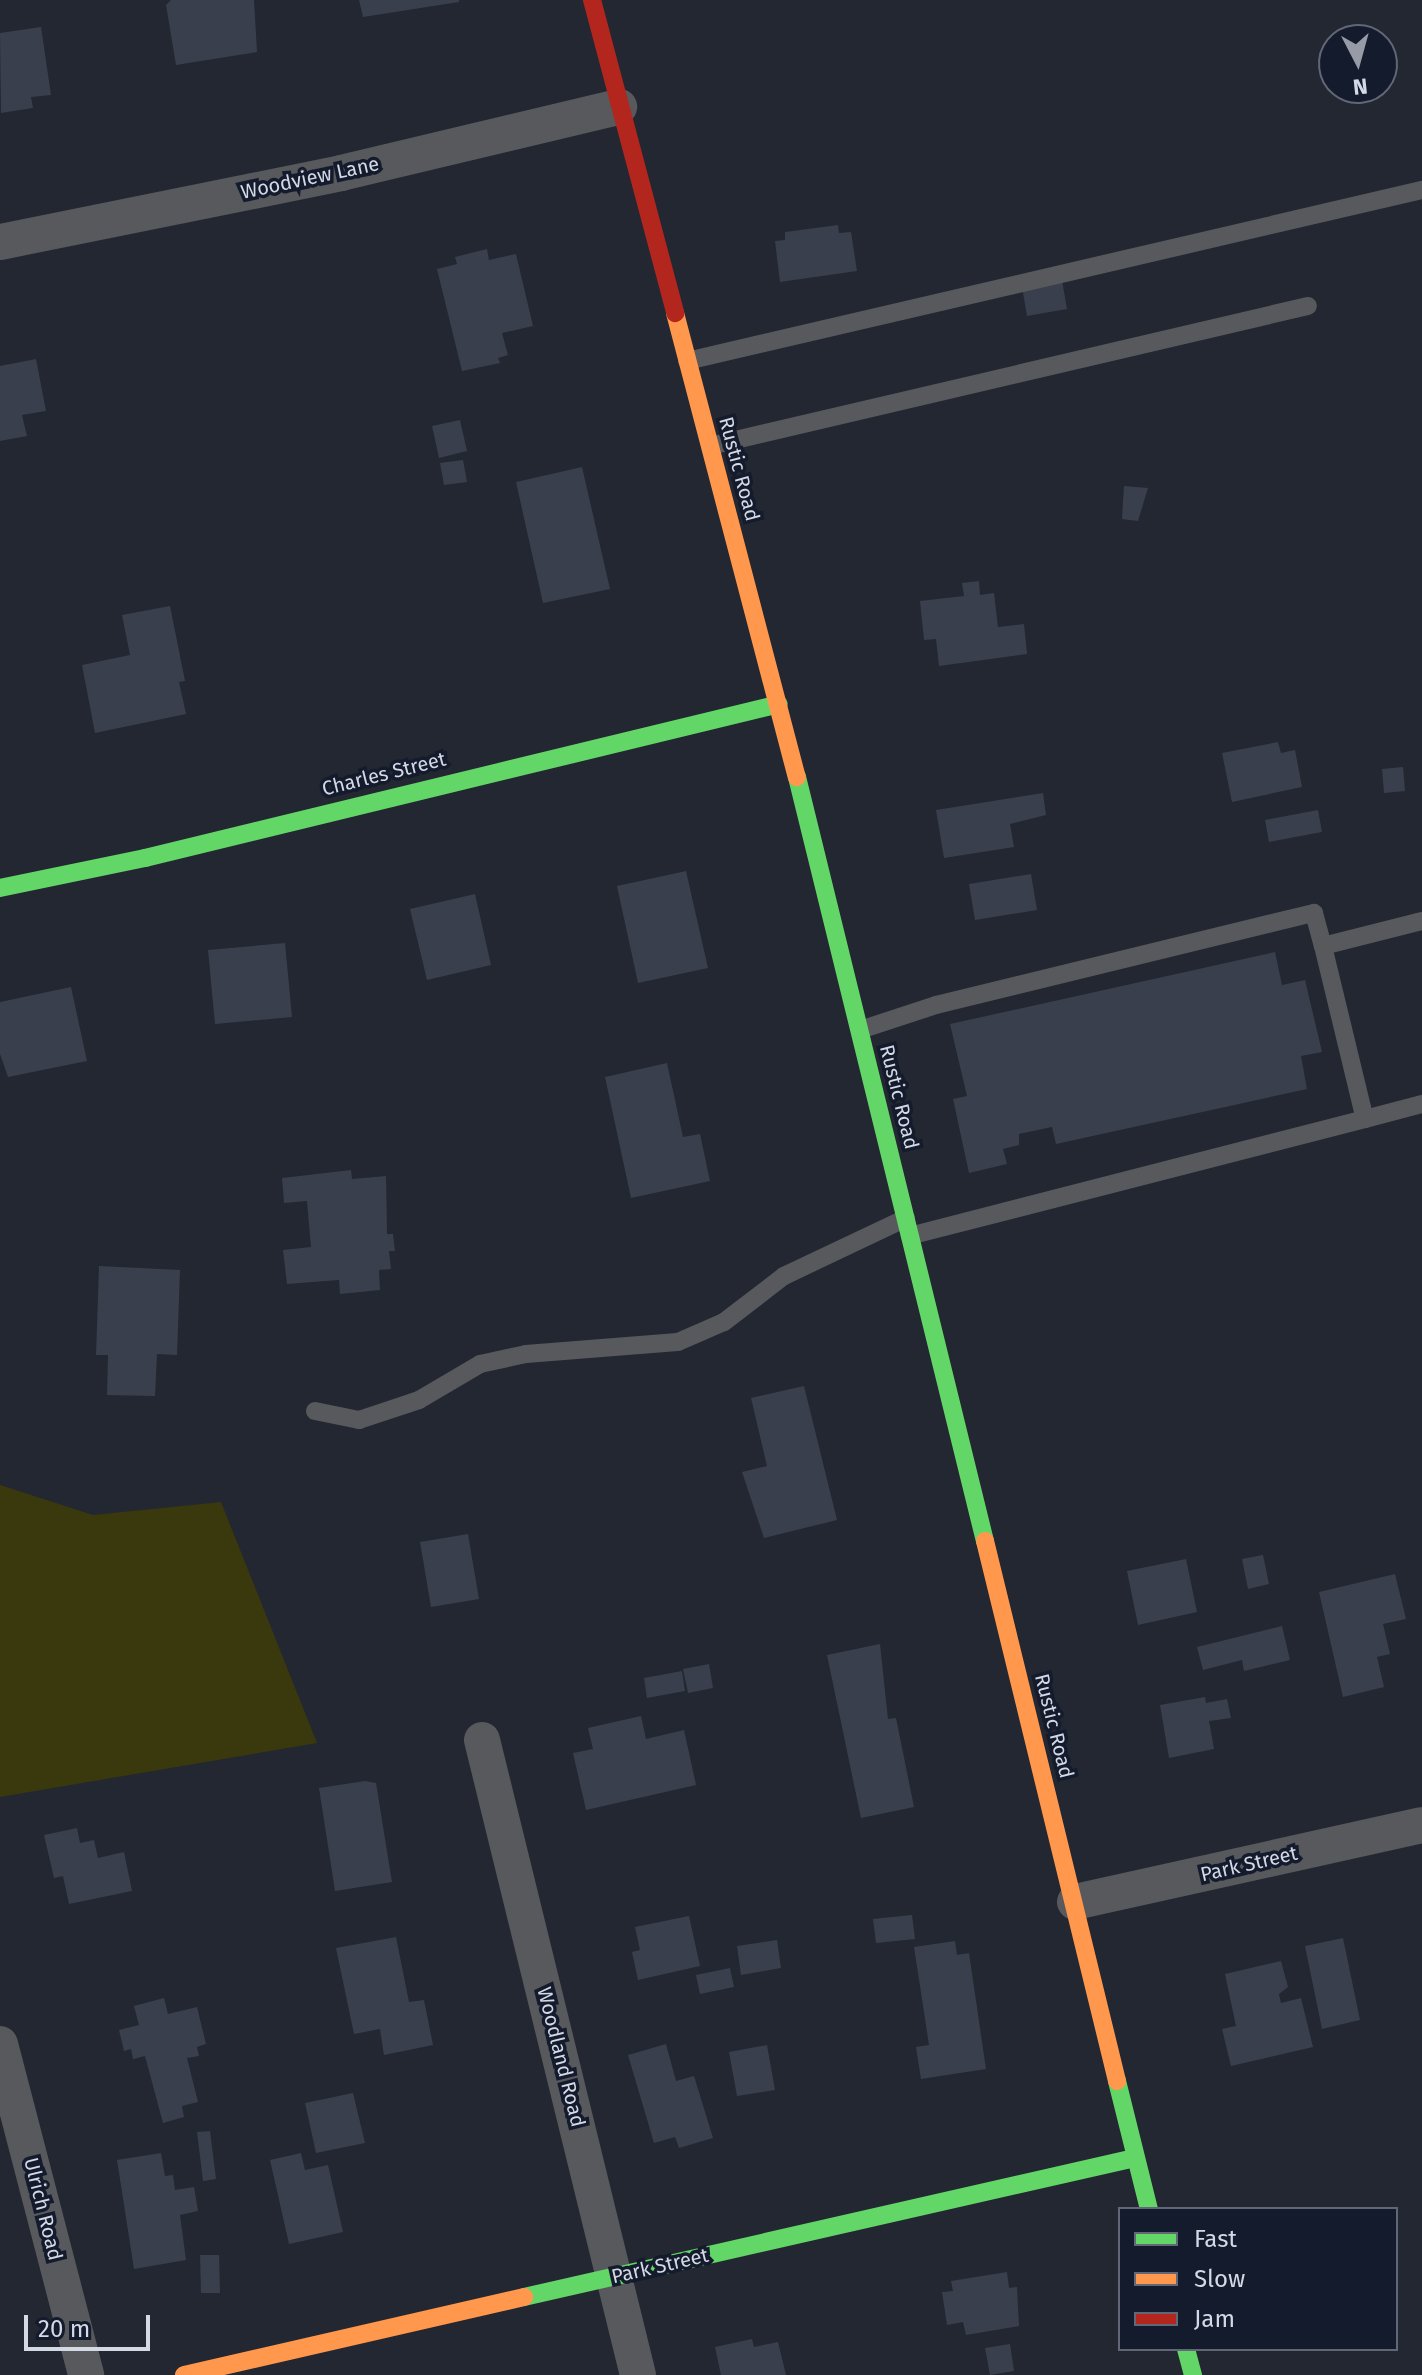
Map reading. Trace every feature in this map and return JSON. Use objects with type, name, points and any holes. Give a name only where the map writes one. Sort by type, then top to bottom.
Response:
[{"type":"street","name":"Rustic Road","points":[[592,0],[779,704],[1148,2207]]},
{"type":"street","name":"Woodview Lane","points":[[0,242],[341,173],[619,107]]},
{"type":"street","name":"Charles Street","points":[[0,888],[145,858],[779,704]]},
{"type":"street","name":"Woodland Road","points":[[482,1740],[638,2375]]},
{"type":"street","name":"Park Street","points":[[1075,1902],[1422,1825]]},
{"type":"street","name":"Ulrich Road","points":[[0,2044],[86,2375]]},
{"type":"street","name":"Park Street","points":[[184,2375],[1135,2158]]},
{"type":"street","points":[[1187,2351],[1193,2375]]},
{"type":"lane","points":[[687,361],[1422,190]]},
{"type":"lane","points":[[710,446],[1308,306]]},
{"type":"lane","points":[[860,1030],[936,1005],[1314,913],[1365,1119]]},
{"type":"lane","points":[[1323,946],[1422,921]]},
{"type":"lane","points":[[315,1411],[359,1420],[419,1400],[480,1364],[526,1354],[678,1342],[724,1322],[784,1276],[908,1227],[1422,1104]]},
{"type":"shaded area","points":[[0,1485],[93,1515],[221,1502],[317,1743],[0,1797]]},
{"type":"building","points":[[171,0],[254,0],[257,52],[176,65],[166,5]]},
{"type":"building","points":[[359,0],[459,0],[459,2],[363,17]]},
{"type":"building","points":[[41,27],[51,95],[31,97],[33,108],[1,113],[0,33]]},
{"type":"building","points":[[838,225],[839,233],[851,232],[857,271],[780,282],[775,241],[785,240],[785,232]]},
{"type":"building","points":[[487,249],[489,260],[516,254],[533,326],[502,333],[508,355],[498,358],[500,363],[462,371],[437,269],[457,264],[455,257]]},
{"type":"building","points":[[1062,280],[1067,309],[1027,316],[1022,287]]},
{"type":"building","points":[[36,359],[46,411],[22,415],[27,436],[0,441],[0,366]]},
{"type":"building","points":[[460,420],[467,451],[439,458],[432,426]]},
{"type":"building","points":[[463,460],[467,482],[444,485],[440,463]]},
{"type":"building","points":[[582,467],[610,589],[543,603],[516,482]]},
{"type":"building","points":[[1124,486],[1148,488],[1138,521],[1122,519]]},
{"type":"building","points":[[979,581],[980,595],[994,593],[998,627],[1024,624],[1027,654],[939,666],[936,639],[924,640],[920,601],[964,596],[962,583]]},
{"type":"building","points":[[170,606],[185,681],[179,682],[186,714],[95,733],[82,665],[130,655],[122,615]]},
{"type":"building","points":[[1278,742],[1281,753],[1295,750],[1302,787],[1232,802],[1222,753]]},
{"type":"building","points":[[1403,767],[1405,791],[1384,793],[1382,769]]},
{"type":"building","points":[[1043,793],[1046,815],[1010,824],[1014,847],[944,858],[936,810]]},
{"type":"building","points":[[1318,810],[1322,832],[1269,842],[1265,820]]},
{"type":"building","points":[[686,871],[708,968],[638,983],[617,886]]},
{"type":"building","points":[[1031,874],[1037,910],[975,920],[969,884]]},
{"type":"building","points":[[475,894],[491,965],[427,980],[410,909]]},
{"type":"building","points":[[285,943],[292,1017],[215,1024],[208,950]]},
{"type":"building","points":[[1275,952],[1282,985],[1305,980],[1322,1052],[1301,1056],[1307,1089],[1056,1144],[1052,1127],[1019,1134],[1019,1145],[1003,1149],[1007,1164],[969,1173],[953,1099],[967,1096],[950,1024]]},
{"type":"building","points":[[71,987],[87,1061],[8,1077],[0,1054],[0,1002]]},
{"type":"building","points":[[667,1063],[683,1137],[700,1134],[710,1181],[631,1198],[605,1077]]},
{"type":"building","points":[[351,1170],[352,1179],[386,1176],[387,1234],[393,1234],[395,1251],[389,1251],[391,1269],[379,1270],[380,1290],[340,1294],[339,1280],[287,1284],[283,1250],[311,1247],[307,1201],[284,1203],[282,1178]]},
{"type":"building","points":[[99,1266],[180,1270],[177,1355],[157,1354],[155,1396],[107,1395],[108,1355],[96,1355]]},
{"type":"building","points":[[804,1386],[837,1520],[764,1538],[742,1472],[767,1466],[751,1398]]},
{"type":"building","points":[[468,1534],[479,1599],[431,1607],[420,1542]]},
{"type":"building","points":[[1263,1555],[1269,1584],[1248,1589],[1242,1559]]},
{"type":"building","points":[[1186,1559],[1197,1612],[1138,1625],[1127,1571]]},
{"type":"building","points":[[1395,1574],[1406,1619],[1383,1624],[1390,1654],[1377,1657],[1384,1687],[1343,1697],[1319,1592]]},
{"type":"building","points":[[1282,1626],[1290,1660],[1244,1671],[1242,1660],[1203,1670],[1197,1647]]},
{"type":"building","points":[[880,1644],[888,1719],[896,1718],[914,1807],[861,1818],[827,1655]]},
{"type":"building","points":[[709,1664],[713,1688],[688,1693],[683,1669]]},
{"type":"building","points":[[682,1671],[685,1691],[647,1698],[644,1678]]},
{"type":"building","points":[[1205,1697],[1206,1703],[1227,1699],[1231,1718],[1209,1721],[1214,1749],[1169,1758],[1160,1705]]},
{"type":"building","points":[[641,1716],[646,1739],[684,1730],[696,1785],[586,1810],[573,1753],[593,1749],[588,1728]]},
{"type":"building","points":[[365,1781],[376,1783],[392,1882],[335,1891],[319,1788]]},
{"type":"building","points":[[77,1828],[80,1843],[94,1840],[98,1858],[124,1852],[132,1891],[69,1904],[63,1876],[54,1878],[44,1835]]},
{"type":"building","points":[[912,1915],[915,1939],[876,1943],[873,1919]]},
{"type":"building","points":[[689,1916],[700,1966],[638,1980],[632,1952],[640,1950],[635,1927]]},
{"type":"building","points":[[396,1937],[409,2002],[424,2000],[433,2045],[384,2055],[380,2029],[354,2034],[336,1948]]},
{"type":"building","points":[[1343,1938],[1360,2020],[1322,2029],[1305,1946]]},
{"type":"building","points":[[777,1940],[781,1968],[741,1975],[737,1946]]},
{"type":"building","points":[[955,1941],[957,1955],[969,1953],[986,2069],[921,2079],[916,2047],[929,2045],[914,1947]]},
{"type":"building","points":[[1281,1961],[1288,1987],[1279,1994],[1281,2003],[1301,1998],[1313,2047],[1231,2066],[1222,2029],[1236,2026],[1225,1974]]},
{"type":"building","points":[[730,1968],[734,1987],[700,1994],[696,1975]]},
{"type":"building","points":[[164,1998],[168,2014],[197,2007],[206,2044],[197,2047],[199,2056],[187,2058],[198,2102],[182,2106],[184,2117],[163,2123],[145,2056],[133,2059],[131,2049],[124,2051],[119,2030],[139,2025],[134,2006]]},
{"type":"building","points":[[666,2044],[676,2081],[694,2076],[713,2138],[679,2148],[675,2137],[654,2143],[628,2055]]},
{"type":"building","points":[[767,2045],[775,2090],[737,2096],[729,2052]]},
{"type":"building","points":[[353,2093],[365,2143],[316,2153],[305,2103]]},
{"type":"building","points":[[210,2131],[216,2179],[203,2181],[197,2132]]},
{"type":"building","points":[[161,2153],[165,2176],[173,2175],[175,2190],[194,2187],[198,2211],[180,2215],[186,2260],[134,2269],[117,2160]]},
{"type":"building","points":[[301,2153],[305,2170],[328,2165],[343,2232],[289,2244],[270,2160]]},
{"type":"building","points":[[200,2255],[219,2255],[220,2293],[201,2293]]},
{"type":"building","points":[[1007,2272],[1009,2288],[1017,2287],[1019,2326],[966,2335],[963,2322],[947,2325],[942,2292],[953,2291],[951,2281]]},
{"type":"building","points":[[752,2339],[754,2347],[778,2342],[786,2375],[721,2375],[715,2347]]},
{"type":"building","points":[[1010,2344],[1014,2371],[990,2375],[985,2348]]},
{"type":"traffic: fast","points":[[0,888],[145,858],[779,704]]},
{"type":"traffic: fast","points":[[797,777],[985,1541]]},
{"type":"traffic: fast","points":[[1117,2081],[1148,2207]]},
{"type":"traffic: fast","points":[[524,2297],[1135,2158]]},
{"type":"traffic: fast","points":[[1187,2351],[1193,2375]]},
{"type":"traffic: slow","points":[[675,313],[797,777]]},
{"type":"traffic: slow","points":[[985,1541],[1117,2081]]},
{"type":"traffic: slow","points":[[184,2375],[524,2297]]},
{"type":"traffic: jam","points":[[592,0],[675,313]]}]
